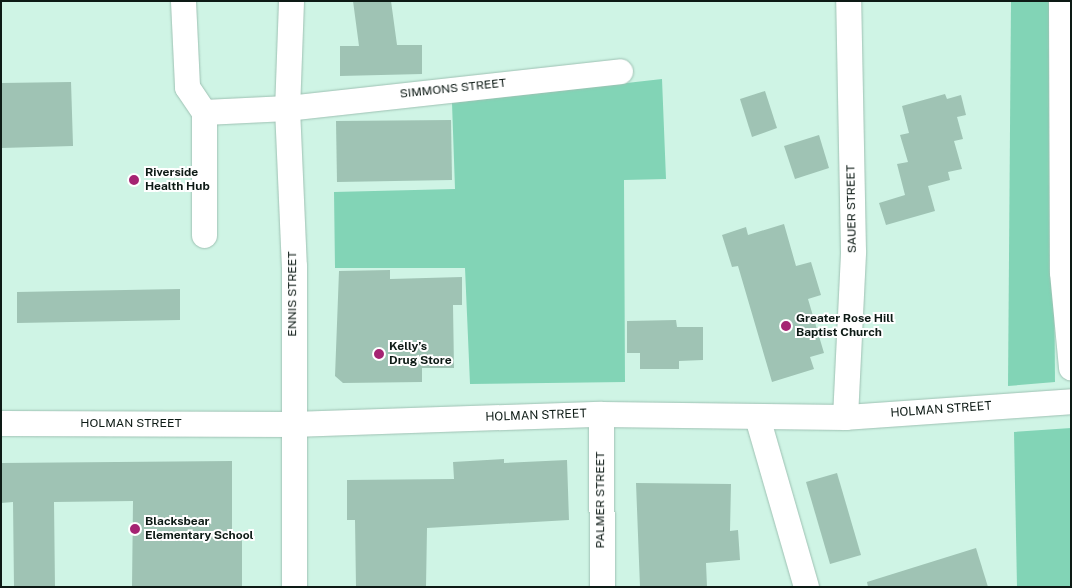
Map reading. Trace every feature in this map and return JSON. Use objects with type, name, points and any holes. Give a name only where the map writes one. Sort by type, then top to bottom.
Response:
[{"type":"street","points":[[183,1],[187,87],[204,112],[204,235]]},
{"type":"street","name":"ENNIS STREET","points":[[291,1],[287,108],[294,266],[292,424],[294,587]]},
{"type":"street","name":"SAUER STREET","points":[[845,417],[853,251],[848,1]]},
{"type":"street","points":[[1061,1],[1071,368]]},
{"type":"street","name":"SIMMONS STREET","points":[[204,112],[287,108],[620,71]]},
{"type":"street","name":"HOLMAN STREET","points":[[1,423],[292,424],[601,414],[845,417],[1071,401]]},
{"type":"street","name":"PALMER STREET","points":[[601,414],[602,587]]},
{"type":"street","points":[[757,416],[806,587]]},
{"type":"green space","points":[[1011,1],[1052,1],[1055,382],[1008,386]]},
{"type":"green space","points":[[662,79],[666,179],[624,180],[625,382],[470,384],[465,268],[335,268],[334,192],[455,189],[452,103]]},
{"type":"green space","points":[[1071,428],[1071,587],[1017,587],[1014,432]]},
{"type":"building","points":[[353,1],[391,1],[397,45],[422,45],[422,74],[340,76],[340,46],[359,46]]},
{"type":"building","points":[[71,82],[73,146],[1,148],[1,83]]},
{"type":"building","points":[[765,91],[777,128],[752,137],[740,99]]},
{"type":"building","points":[[945,94],[947,99],[961,95],[966,115],[957,117],[963,139],[954,141],[962,169],[948,172],[950,180],[928,186],[935,211],[886,225],[879,203],[905,195],[897,164],[908,162],[900,135],[909,133],[902,106]]},
{"type":"building","points":[[451,120],[452,180],[337,182],[336,121]]},
{"type":"building","points":[[819,135],[829,168],[795,179],[784,146]]},
{"type":"building","name":"Greater Rose Hill Baptist Church","points":[[784,224],[796,266],[811,262],[821,295],[808,299],[824,353],[810,357],[814,369],[772,382],[738,266],[732,267],[722,235],[746,227],[748,235]]},
{"type":"building","points":[[390,270],[390,279],[462,277],[462,305],[453,305],[454,368],[422,368],[422,382],[343,383],[335,376],[339,271]]},
{"type":"building","points":[[180,289],[180,320],[17,323],[17,292]]},
{"type":"building","points":[[676,320],[677,327],[703,327],[703,360],[679,361],[679,369],[640,369],[640,353],[627,353],[627,321]]},
{"type":"building","points":[[504,459],[504,463],[567,460],[569,520],[427,528],[426,587],[356,587],[355,520],[347,520],[347,480],[454,479],[453,462]]},
{"type":"building","points":[[232,461],[232,535],[242,535],[242,587],[132,587],[133,501],[54,502],[55,587],[14,587],[13,502],[1,503],[1,463]]},
{"type":"building","points":[[837,473],[861,555],[830,564],[806,482]]},
{"type":"building","points":[[636,483],[731,484],[730,531],[738,530],[740,560],[706,563],[707,587],[640,587]]},
{"type":"building","points":[[976,548],[988,587],[868,587],[867,582]]},
{"type":"place","name":"Riverside Health Hub","points":[[134,180]]},
{"type":"place","name":"Greater Rose Hill Baptist Church","points":[[786,326]]},
{"type":"place","name":"Kelly’s Drug Store","points":[[379,354]]},
{"type":"place","name":"Blacksbear Elementary School","points":[[135,529]]}]
